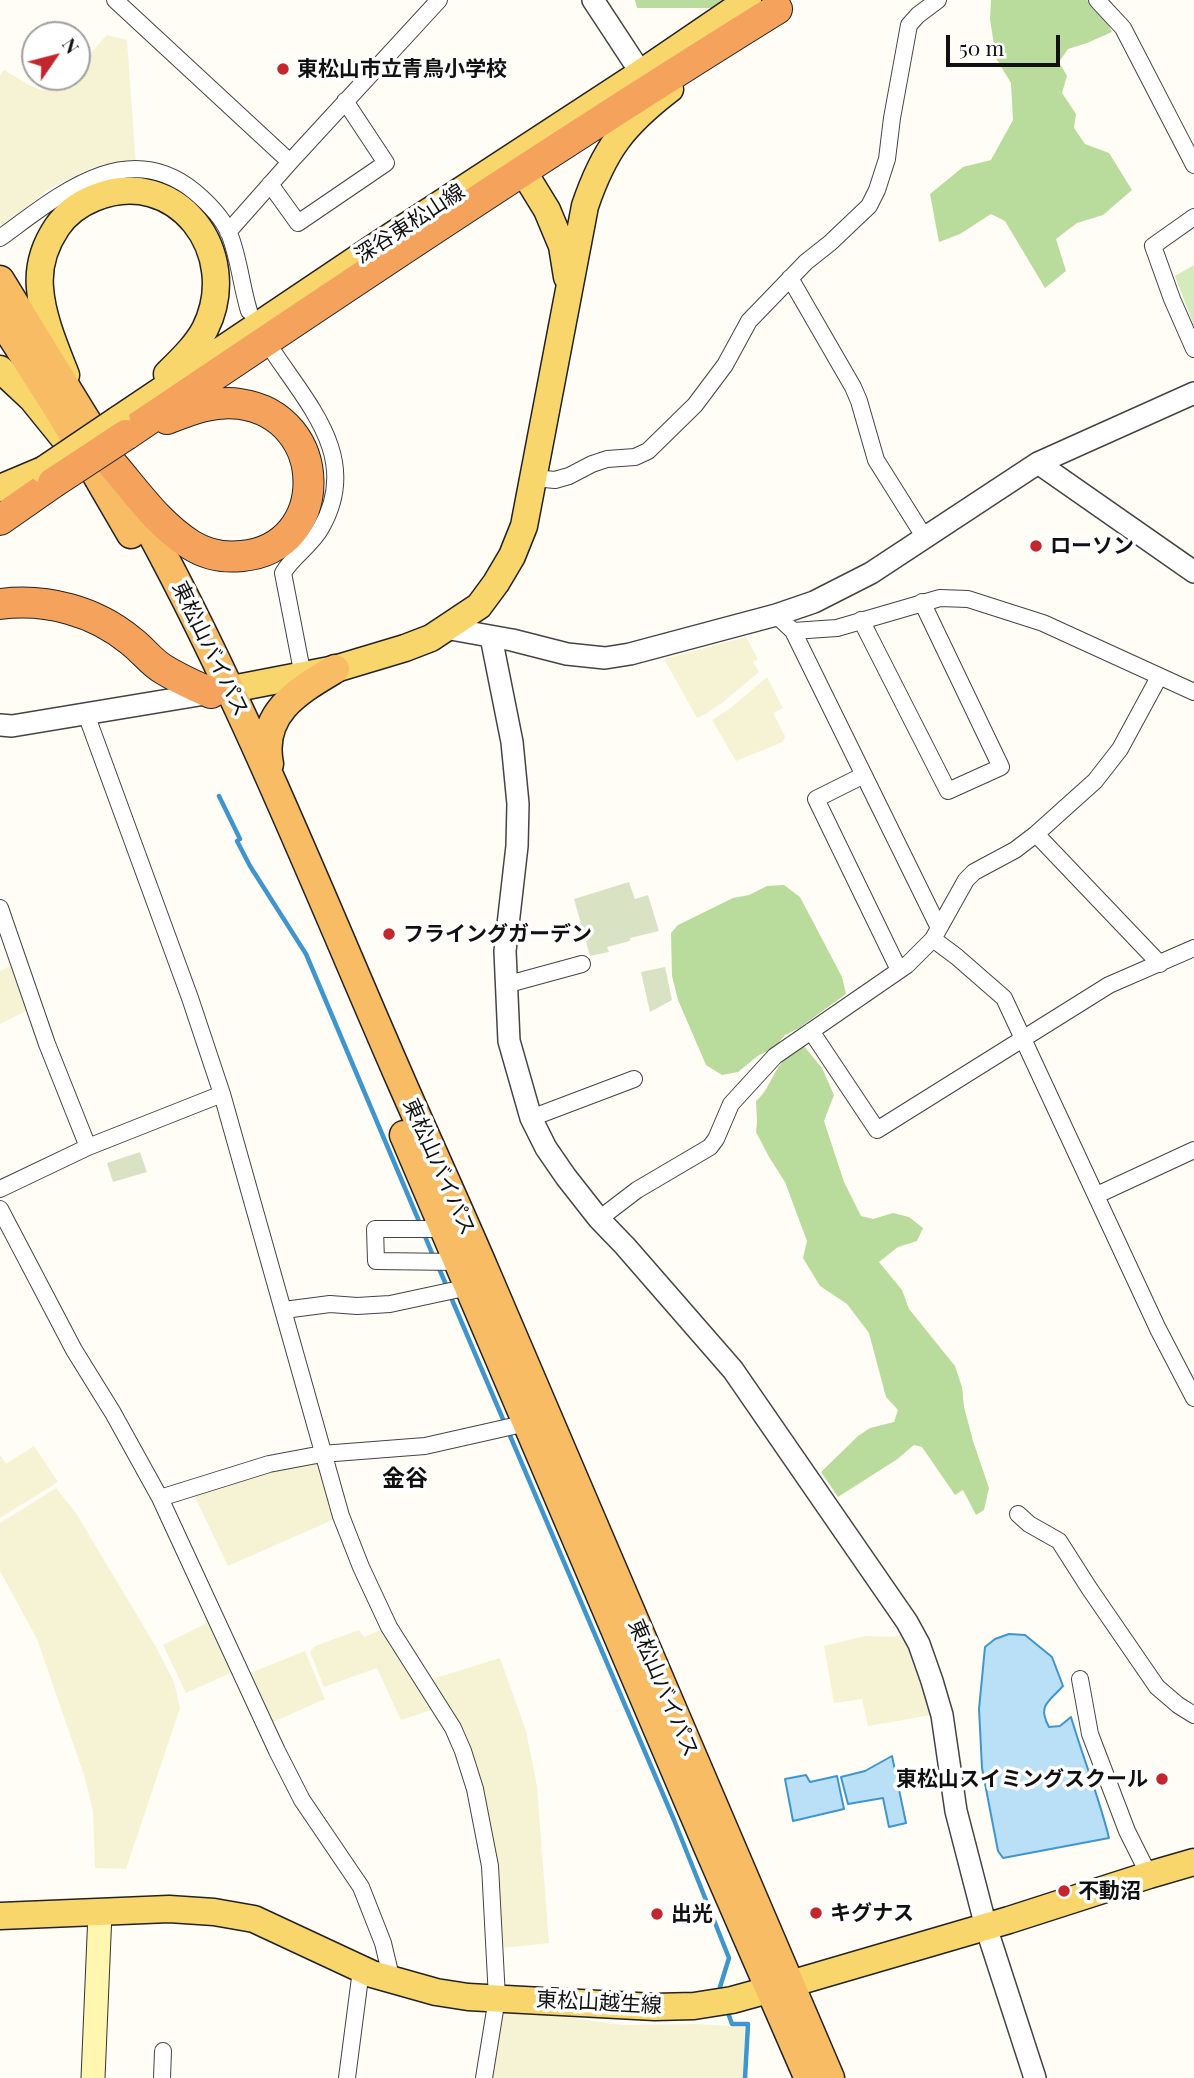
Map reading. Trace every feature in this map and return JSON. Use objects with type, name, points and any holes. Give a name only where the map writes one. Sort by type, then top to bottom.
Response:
[{"type":"highway","points":[[0,520],[48,477],[121,427],[783,4]]},
{"type":"highway","name":"東松山バイパス","points":[[0,280],[74,398],[110,478]]},
{"type":"highway","name":"東松山バイパス","points":[[0,318],[110,478],[151,532],[221,691],[255,785],[322,934],[351,1012],[527,1423],[779,1987],[830,2078]]},
{"type":"highway","points":[[110,478],[193,547],[232,557],[254,555],[274,546],[290,532],[302,515],[309,495],[305,455],[295,436],[280,420],[261,408],[238,403],[215,404],[121,427]]},
{"type":"highway","points":[[0,499],[48,477]]},
{"type":"highway","points":[[0,604],[41,604],[70,609],[102,621],[133,642],[160,667],[184,682],[221,691]]},
{"type":"highway","points":[[271,776],[267,755],[269,737],[278,714],[302,688],[335,669]]},
{"type":"highway","name":"東松山バイパス","points":[[221,691],[271,776],[485,1271],[779,1987],[809,2078]]},
{"type":"main road","name":"深谷東松山線","points":[[121,427],[376,246],[748,0]]},
{"type":"main road","points":[[221,691],[335,669],[405,648],[431,638],[479,606],[506,565],[524,526],[585,206],[597,172],[612,146],[633,120],[783,4]]},
{"type":"main road","points":[[523,171],[547,211],[562,246],[569,289]]},
{"type":"main road","points":[[74,398],[49,325],[40,287],[41,262],[48,240],[63,219],[83,203],[106,193],[130,191],[153,194],[175,205],[193,220],[207,239],[214,261],[216,286],[213,307],[204,330],[121,427]]},
{"type":"main road","points":[[0,369],[110,478]]},
{"type":"main road","points":[[0,488],[48,477]]},
{"type":"main road","name":"東松山越生線","points":[[0,1916],[180,1909],[254,1919],[361,1970],[446,1994],[668,2007],[694,2006],[732,2000],[779,1987],[986,1927],[1194,1862]]},
{"type":"main road","points":[[93,2078],[100,1913]]},
{"type":"street","points":[[115,0],[290,162]]},
{"type":"street","points":[[228,232],[439,0]]},
{"type":"street","points":[[534,478],[555,480],[607,459],[635,457],[648,451],[695,405],[725,365],[749,321],[790,278],[869,206],[887,159],[909,25],[938,0]]},
{"type":"street","points":[[1097,0],[1123,28],[1194,165]]},
{"type":"street","points":[[602,4],[641,73]]},
{"type":"street","points":[[270,184],[298,223],[386,163],[345,101]]},
{"type":"street","points":[[0,238],[81,182],[102,174],[124,169],[167,175],[187,186],[205,201],[228,232],[249,311]]},
{"type":"street","points":[[1194,216],[1153,246],[1194,349]]},
{"type":"street","points":[[790,278],[856,394],[876,460],[925,538]]},
{"type":"street","points":[[272,350],[328,437],[336,465],[332,503],[324,524],[283,573],[303,676]]},
{"type":"street","points":[[445,628],[512,639],[567,654],[605,658],[631,654],[776,615],[814,602],[872,573],[1038,463],[1194,393]]},
{"type":"street","points":[[1038,463],[1194,572]]},
{"type":"street","points":[[793,631],[837,628],[940,598],[968,599],[1043,623],[1194,692]]},
{"type":"street","points":[[861,620],[948,791],[1001,767],[922,603]]},
{"type":"street","points":[[776,615],[793,631],[864,775],[936,934],[1004,998],[1158,1329],[1194,1398]]},
{"type":"street","points":[[491,637],[512,742],[518,804],[517,846],[505,951],[509,1041],[531,1118],[546,1148],[599,1219],[625,1245],[733,1370],[907,1622],[919,1644],[942,1715],[956,1811],[986,1927],[1035,2078]]},
{"type":"street","points":[[599,1219],[637,1190],[710,1147],[731,1104],[775,1056],[921,953],[936,934],[966,880],[974,872],[1015,850],[1096,780],[1120,749],[1160,677]]},
{"type":"street","points":[[4,730],[221,691]]},
{"type":"street","points":[[86,714],[190,998],[222,1094],[341,1516],[361,1567],[390,1627],[453,1728],[475,1789],[490,1866],[497,1998],[484,2078]]},
{"type":"street","points":[[864,775],[816,799],[900,970]]},
{"type":"street","points":[[1036,834],[1160,964]]},
{"type":"street","points":[[0,908],[47,1044],[88,1147]]},
{"type":"street","points":[[811,1031],[877,1130],[1109,985],[1194,948]]},
{"type":"street","points":[[505,985],[582,964]]},
{"type":"street","points":[[531,1118],[634,1079]]},
{"type":"street","points":[[0,1189],[88,1147],[222,1094]]},
{"type":"street","points":[[1097,1195],[1194,1150]]},
{"type":"street","points":[[0,1209],[74,1350],[160,1498],[302,1800],[361,1886],[383,1943],[389,1980]]},
{"type":"street","points":[[444,1228],[375,1230],[376,1261],[463,1274]]},
{"type":"street","points":[[284,1310],[330,1304],[390,1304],[463,1274]]},
{"type":"street","points":[[160,1498],[269,1464],[322,1454],[425,1446],[527,1423]]},
{"type":"street","points":[[1018,1514],[1029,1524],[1059,1541],[1157,1687],[1194,1716]]},
{"type":"street","points":[[1080,1679],[1090,1734],[1127,1831],[1149,1874]]},
{"type":"street","points":[[346,2078],[361,1970]]},
{"type":"street","points":[[162,2078],[163,2051]]},
{"type":"shaded area","points":[[107,35],[127,40],[136,166],[113,164],[91,168],[47,190],[0,230],[0,76],[4,70],[21,80],[21,91],[91,91],[91,53]]},
{"type":"shaded area","points":[[746,637],[758,659],[753,662],[759,672],[723,702],[697,718],[664,659]]},
{"type":"shaded area","points":[[767,677],[783,708],[773,713],[785,736],[783,742],[736,761],[712,720]]},
{"type":"shaded area","points":[[14,964],[30,1009],[0,1024],[0,971]]},
{"type":"shaded area","points":[[34,1446],[58,1482],[0,1518],[0,1455],[6,1464]]},
{"type":"shaded area","points":[[318,1460],[337,1518],[228,1566],[193,1493],[270,1468]]},
{"type":"shaded area","points":[[56,1488],[76,1513],[156,1647],[174,1682],[180,1708],[126,1869],[95,1868],[93,1811],[85,1778],[37,1639],[0,1571],[0,1523]]},
{"type":"shaded area","points":[[211,1621],[233,1672],[186,1693],[163,1645]]},
{"type":"shaded area","points":[[383,1629],[434,1709],[401,1720],[377,1668],[324,1687],[310,1652],[315,1646],[359,1630],[364,1637]]},
{"type":"shaded area","points":[[901,1634],[916,1666],[931,1715],[868,1726],[862,1699],[834,1703],[824,1646],[865,1636],[895,1637]]},
{"type":"shaded area","points":[[305,1651],[325,1699],[273,1722],[250,1673]]},
{"type":"shaded area","points":[[500,1658],[526,1731],[537,1786],[549,1943],[504,1948],[488,1816],[475,1763],[450,1710],[429,1680]]},
{"type":"shaded area","points":[[505,2008],[621,2025],[696,2024],[745,2027],[743,2078],[489,2078]]},
{"type":"green space","points":[[635,0],[726,0],[713,8],[637,8]]},
{"type":"green space","points":[[991,0],[1087,0],[1103,14],[1112,32],[1068,49],[1059,62],[1067,76],[1062,93],[1076,114],[1074,128],[1085,144],[1109,153],[1132,190],[1103,215],[1077,223],[1056,239],[1066,271],[1045,288],[1005,221],[991,214],[960,234],[939,242],[930,194],[963,167],[991,160],[1013,120],[1011,83],[996,58],[990,19]]},
{"type":"green space","points":[[1194,265],[1194,326],[1175,276]]},
{"type":"green space","points":[[629,882],[635,899],[648,895],[659,931],[630,938],[630,941],[607,947],[609,952],[590,956],[574,899]]},
{"type":"green space","points":[[784,885],[800,897],[842,977],[846,994],[785,1035],[773,1049],[759,1055],[738,1072],[722,1075],[706,1065],[678,1000],[672,976],[671,933],[678,925],[733,898],[749,895],[767,886]]},
{"type":"green space","points":[[665,967],[672,1000],[650,1012],[641,972]]},
{"type":"green space","points":[[803,1045],[822,1068],[834,1095],[824,1121],[844,1182],[861,1216],[873,1219],[893,1213],[909,1217],[923,1228],[917,1241],[898,1247],[879,1262],[902,1290],[909,1309],[955,1366],[973,1441],[989,1488],[984,1510],[976,1515],[963,1490],[955,1495],[922,1447],[914,1445],[896,1460],[838,1497],[821,1472],[858,1436],[870,1428],[894,1422],[898,1410],[886,1397],[869,1333],[847,1304],[820,1286],[803,1258],[807,1241],[785,1182],[756,1132],[756,1101],[781,1064]]},
{"type":"green space","points":[[140,1152],[147,1172],[113,1182],[107,1163]]},
{"type":"water","points":[[1009,1634],[1025,1635],[1052,1657],[1063,1686],[1046,1704],[1044,1714],[1049,1727],[1060,1726],[1071,1717],[1109,1838],[1003,1858],[998,1851],[982,1768],[979,1709],[985,1647],[995,1639]]},
{"type":"water","points":[[892,1756],[906,1823],[889,1827],[883,1798],[848,1804],[841,1777],[865,1771]]},
{"type":"water","points":[[806,1775],[810,1782],[837,1776],[844,1809],[793,1821],[785,1779]]},
{"type":"waterway","points":[[219,796],[250,866],[306,954],[421,1226]]},
{"type":"waterway","points":[[424,1234],[434,1258]]},
{"type":"waterway","points":[[438,1266],[447,1287]]},
{"type":"waterway","points":[[450,1295],[674,1820],[729,1958],[721,1991]]},
{"type":"waterway","points":[[727,2010],[732,2024],[748,2024],[745,2078]]},
{"type":"place","name":"東松山市立青鳥小学校","points":[[283,69]]},
{"type":"place","name":"ローソン","points":[[1036,546]]},
{"type":"place","name":"フライングガーデン","points":[[389,934]]},
{"type":"place","name":"東松山スイミングスクール","points":[[1162,1779]]},
{"type":"place","name":"不動沼","points":[[1064,1891]]},
{"type":"place","name":"キグナス","points":[[816,1913]]},
{"type":"place","name":"出光","points":[[657,1914]]},
{"type":"district","name":"金谷","points":[[405,1479]]}]
